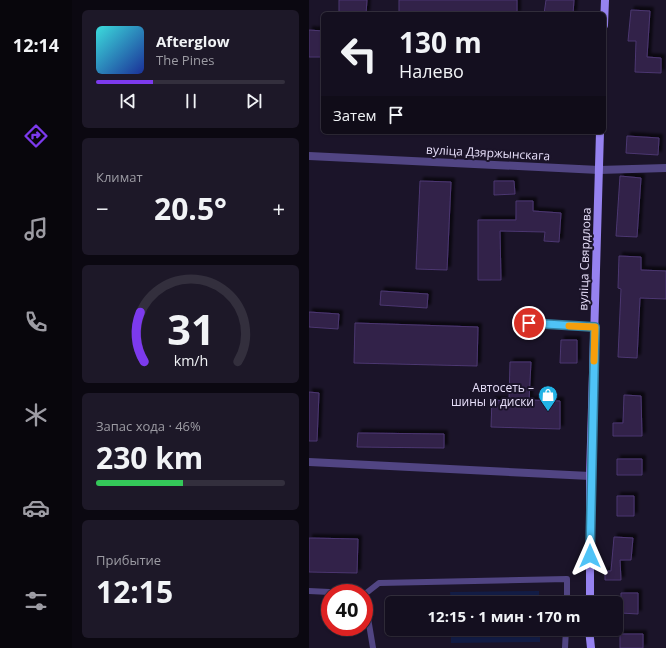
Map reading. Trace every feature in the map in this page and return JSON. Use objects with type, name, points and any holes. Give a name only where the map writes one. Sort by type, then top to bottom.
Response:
[{"type":"street","points":[[605,0],[605,12]]},
{"type":"street","name":"вуліца Свярдлова","points":[[590,596],[590,476],[600,134]]},
{"type":"street","name":"вуліца Дзяржынскага","points":[[309,156],[599,170],[666,168]]},
{"type":"street","points":[[309,462],[590,476]]},
{"type":"street","points":[[590,636],[591,648]]},
{"type":"lane","points":[[529,323],[595,327]]},
{"type":"lane","points":[[373,588],[379,583],[567,579],[567,596]]},
{"type":"lane","points":[[309,592],[321,592]]},
{"type":"lane","points":[[371,636],[373,648]]},
{"type":"lane","points":[[565,648],[566,636]]},
{"type":"water","points":[[539,591],[539,596],[450,596],[450,592]]},
{"type":"water","points":[[451,636],[540,636],[540,642],[451,643]]},
{"type":"building","points":[[339,0],[367,0],[366,12],[339,12]]},
{"type":"building","points":[[399,0],[517,0],[517,12],[399,12]]},
{"type":"building","points":[[546,0],[574,0],[573,12],[544,12]]},
{"type":"building","points":[[631,10],[650,11],[647,57],[661,58],[661,73],[635,72],[636,41],[628,41]]},
{"type":"building","points":[[309,30],[321,31],[321,57],[309,57]]},
{"type":"building","points":[[627,136],[659,138],[658,155],[626,153]]},
{"type":"building","points":[[620,176],[641,178],[637,237],[616,236]]},
{"type":"building","points":[[420,181],[451,182],[447,270],[416,269]]},
{"type":"building","points":[[494,181],[514,181],[515,194],[494,195]]},
{"type":"building","points":[[516,201],[533,201],[533,211],[561,213],[559,242],[544,241],[545,232],[500,231],[501,280],[478,280],[478,220],[516,220]]},
{"type":"building","points":[[619,256],[641,257],[641,270],[666,271],[666,299],[640,298],[637,358],[618,357],[621,289],[618,288]]},
{"type":"building","points":[[381,291],[428,294],[427,308],[380,305]]},
{"type":"building","points":[[309,312],[339,314],[338,329],[309,327]]},
{"type":"building","points":[[355,323],[478,327],[477,366],[354,363]]},
{"type":"building","points":[[561,340],[577,340],[577,363],[560,363]]},
{"type":"building","points":[[510,362],[531,362],[529,400],[560,401],[560,429],[491,427],[492,400],[509,401]]},
{"type":"building","points":[[309,392],[319,393],[317,441],[309,441]]},
{"type":"building","points":[[624,395],[641,396],[642,436],[613,436],[613,423],[623,423]]},
{"type":"building","points":[[358,433],[444,434],[444,448],[357,447]]},
{"type":"building","points":[[617,459],[642,459],[642,475],[617,475]]},
{"type":"building","points":[[617,496],[634,496],[634,516],[617,516]]},
{"type":"building","points":[[614,537],[633,538],[631,560],[620,560],[621,580],[605,580],[605,571],[611,571]]},
{"type":"building","points":[[309,538],[358,539],[357,573],[309,572]]},
{"type":"building","points":[[621,593],[638,593],[638,614],[623,613],[623,596],[621,596]]},
{"type":"building","points":[[623,634],[643,634],[643,648],[620,648],[620,636],[623,636]]},
{"type":"slow traffic","points":[[569,326],[595,327],[594,361]]},
{"type":"place","name":"Автосеть – шины и диски","points":[[548,412]]},
{"type":"route","points":[[529,323],[595,327],[590,476],[590,556]]}]
